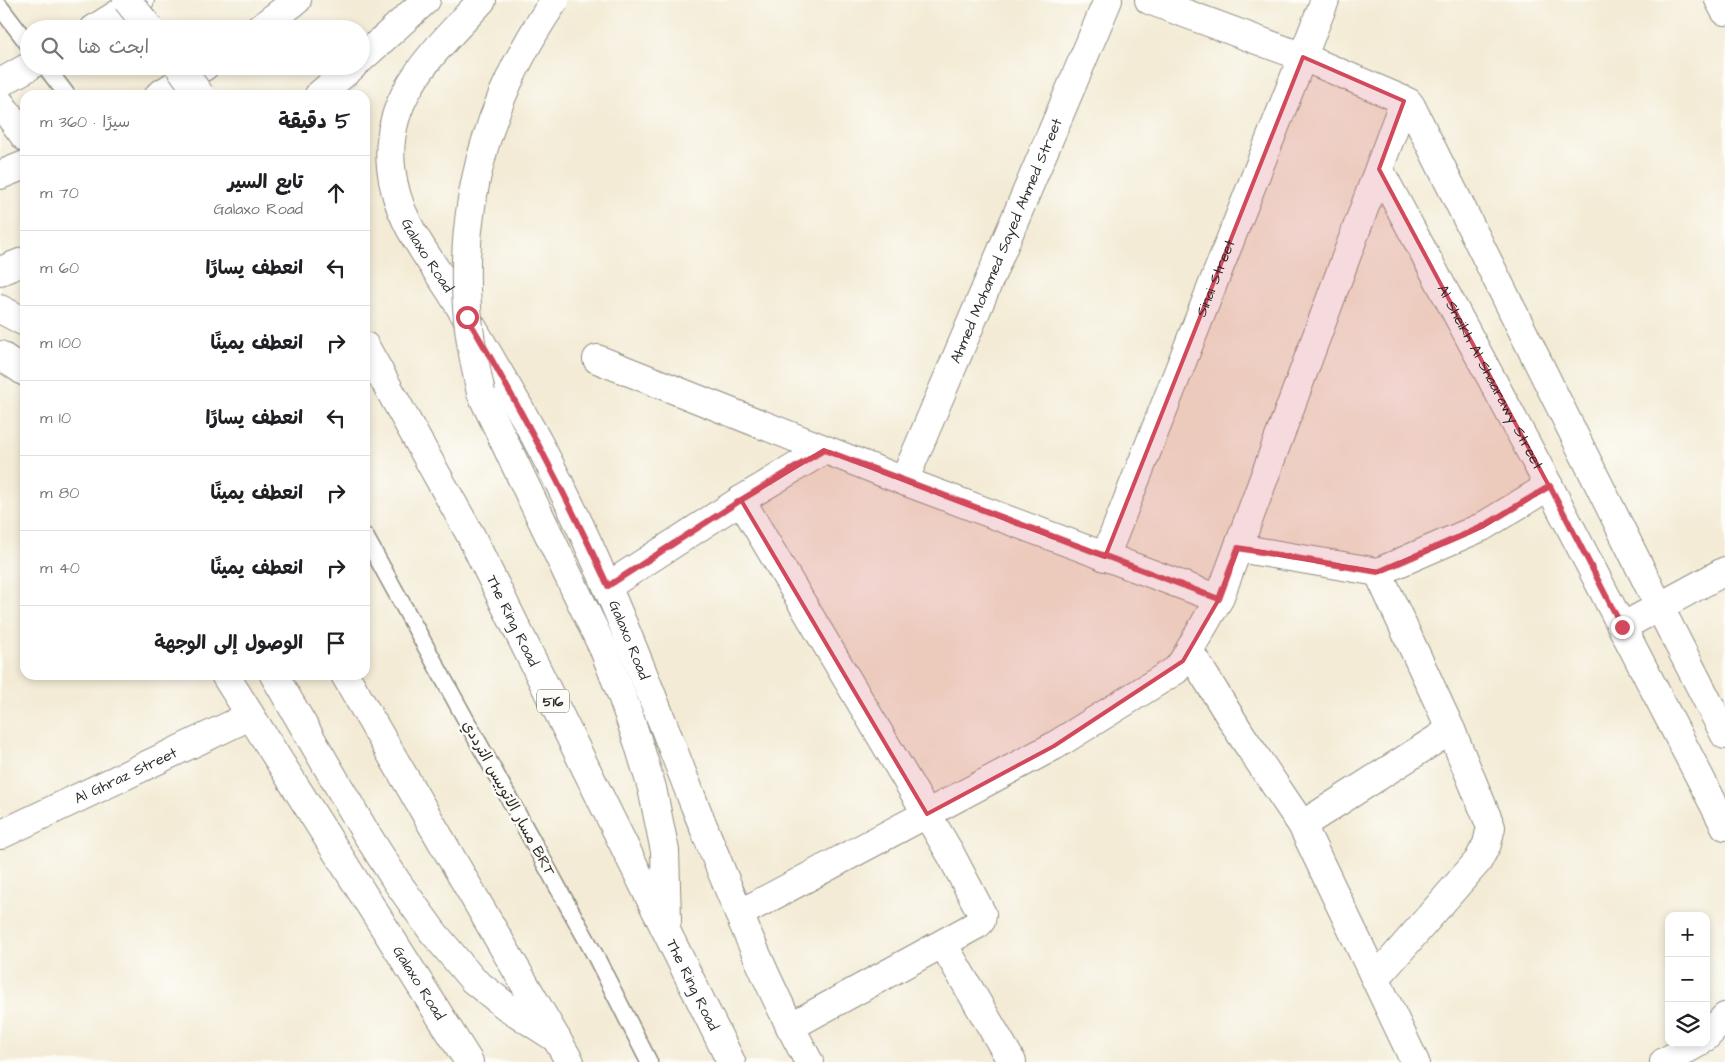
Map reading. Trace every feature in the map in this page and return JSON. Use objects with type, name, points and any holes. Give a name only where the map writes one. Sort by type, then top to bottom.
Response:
[{"type":"main road","points":[[127,0],[143,20]]},
{"type":"main road","points":[[108,20],[140,0]]},
{"type":"main road","points":[[271,20],[298,0]]},
{"type":"main road","points":[[370,51],[426,0]]},
{"type":"main road","name":"Galaxo Road","points":[[482,0],[417,72],[405,93],[396,115],[390,163],[400,208],[409,229],[472,325],[509,388],[579,523],[608,586],[739,914],[790,1027],[809,1062]]},
{"type":"main road","points":[[555,0],[518,59],[500,97],[486,137],[476,178],[469,220],[466,264],[466,290],[472,351],[481,393],[604,650],[638,742],[652,788],[666,851],[668,930]]},
{"type":"main road","name":"Ahmed Mohamed Sayed Ahmed Street","points":[[904,481],[1108,0]]},
{"type":"main road","points":[[1148,0],[1303,57],[1404,101],[1411,106],[1725,735]]},
{"type":"main road","name":"Sinai Street","points":[[1105,557],[1325,0]]},
{"type":"main road","points":[[1719,0],[1725,10]]},
{"type":"main road","points":[[0,83],[20,72]]},
{"type":"main road","points":[[186,75],[196,90]]},
{"type":"main road","points":[[167,90],[191,75]]},
{"type":"main road","points":[[325,90],[342,75]]},
{"type":"main road","points":[[739,914],[1054,746],[1176,670],[1190,652],[1219,599],[1404,101]]},
{"type":"main road","points":[[0,103],[20,130]]},
{"type":"main road","points":[[0,175],[20,167]]},
{"type":"main road","name":"Al Sheikh Al Shaarawy Street","points":[[1379,169],[1550,486],[1725,826]]},
{"type":"main road","points":[[0,271],[20,263]]},
{"type":"main road","points":[[0,309],[20,319]]},
{"type":"main road","points":[[0,355],[20,369]]},
{"type":"main road","name":"The Ring Road","points":[[370,355],[471,536],[668,930],[731,1062]]},
{"type":"main road","points":[[596,359],[904,481],[1219,599]]},
{"type":"main road","points":[[608,586],[741,500],[824,450]]},
{"type":"main road","points":[[1238,548],[1378,572],[1482,527],[1550,486]]},
{"type":"main road","points":[[741,500],[950,853],[982,914],[981,921],[978,924],[790,1027]]},
{"type":"main road","points":[[1622,627],[1725,571]]},
{"type":"main road","points":[[1376,978],[1478,861],[1488,844],[1491,827],[1451,730],[1378,572]]},
{"type":"main road","points":[[1190,652],[1242,736],[1302,826],[1416,1062]]},
{"type":"main road","name":"Galaxo Road","points":[[228,680],[469,1062]]},
{"type":"main road","points":[[277,680],[364,830],[397,882],[434,932],[472,980],[563,1051]]},
{"type":"main road","points":[[348,680],[563,1051]]},
{"type":"main road","name":"Al Ghraz Street","points":[[0,835],[250,716]]},
{"type":"main road","points":[[1302,826],[1451,730]]},
{"type":"main road","points":[[943,944],[1012,1062]]},
{"type":"main road","points":[[1710,1033],[1725,1017]]},
{"type":"main road","points":[[1710,1040],[1725,1038]]},
{"type":"main road","points":[[1664,1062],[1691,1047]]},
{"type":"lane","points":[[0,7],[20,33]]},
{"type":"lane","points":[[52,75],[63,90]]},
{"type":"lane","name":"مسار الاتوبيس الترددي BRT","points":[[370,545],[595,955],[649,1062]]},
{"type":"highlighted area","points":[[1303,57],[1404,101],[1379,169],[1549,486],[1482,527],[1378,572],[1238,548],[1219,599],[1183,661],[1054,746],[927,814],[741,500],[824,450],[1105,557]]},
{"type":"route","points":[[467,317],[509,388],[548,460],[608,586],[741,500],[824,450],[1219,599],[1238,548],[1378,572],[1482,527],[1550,486],[1622,627]]}]
